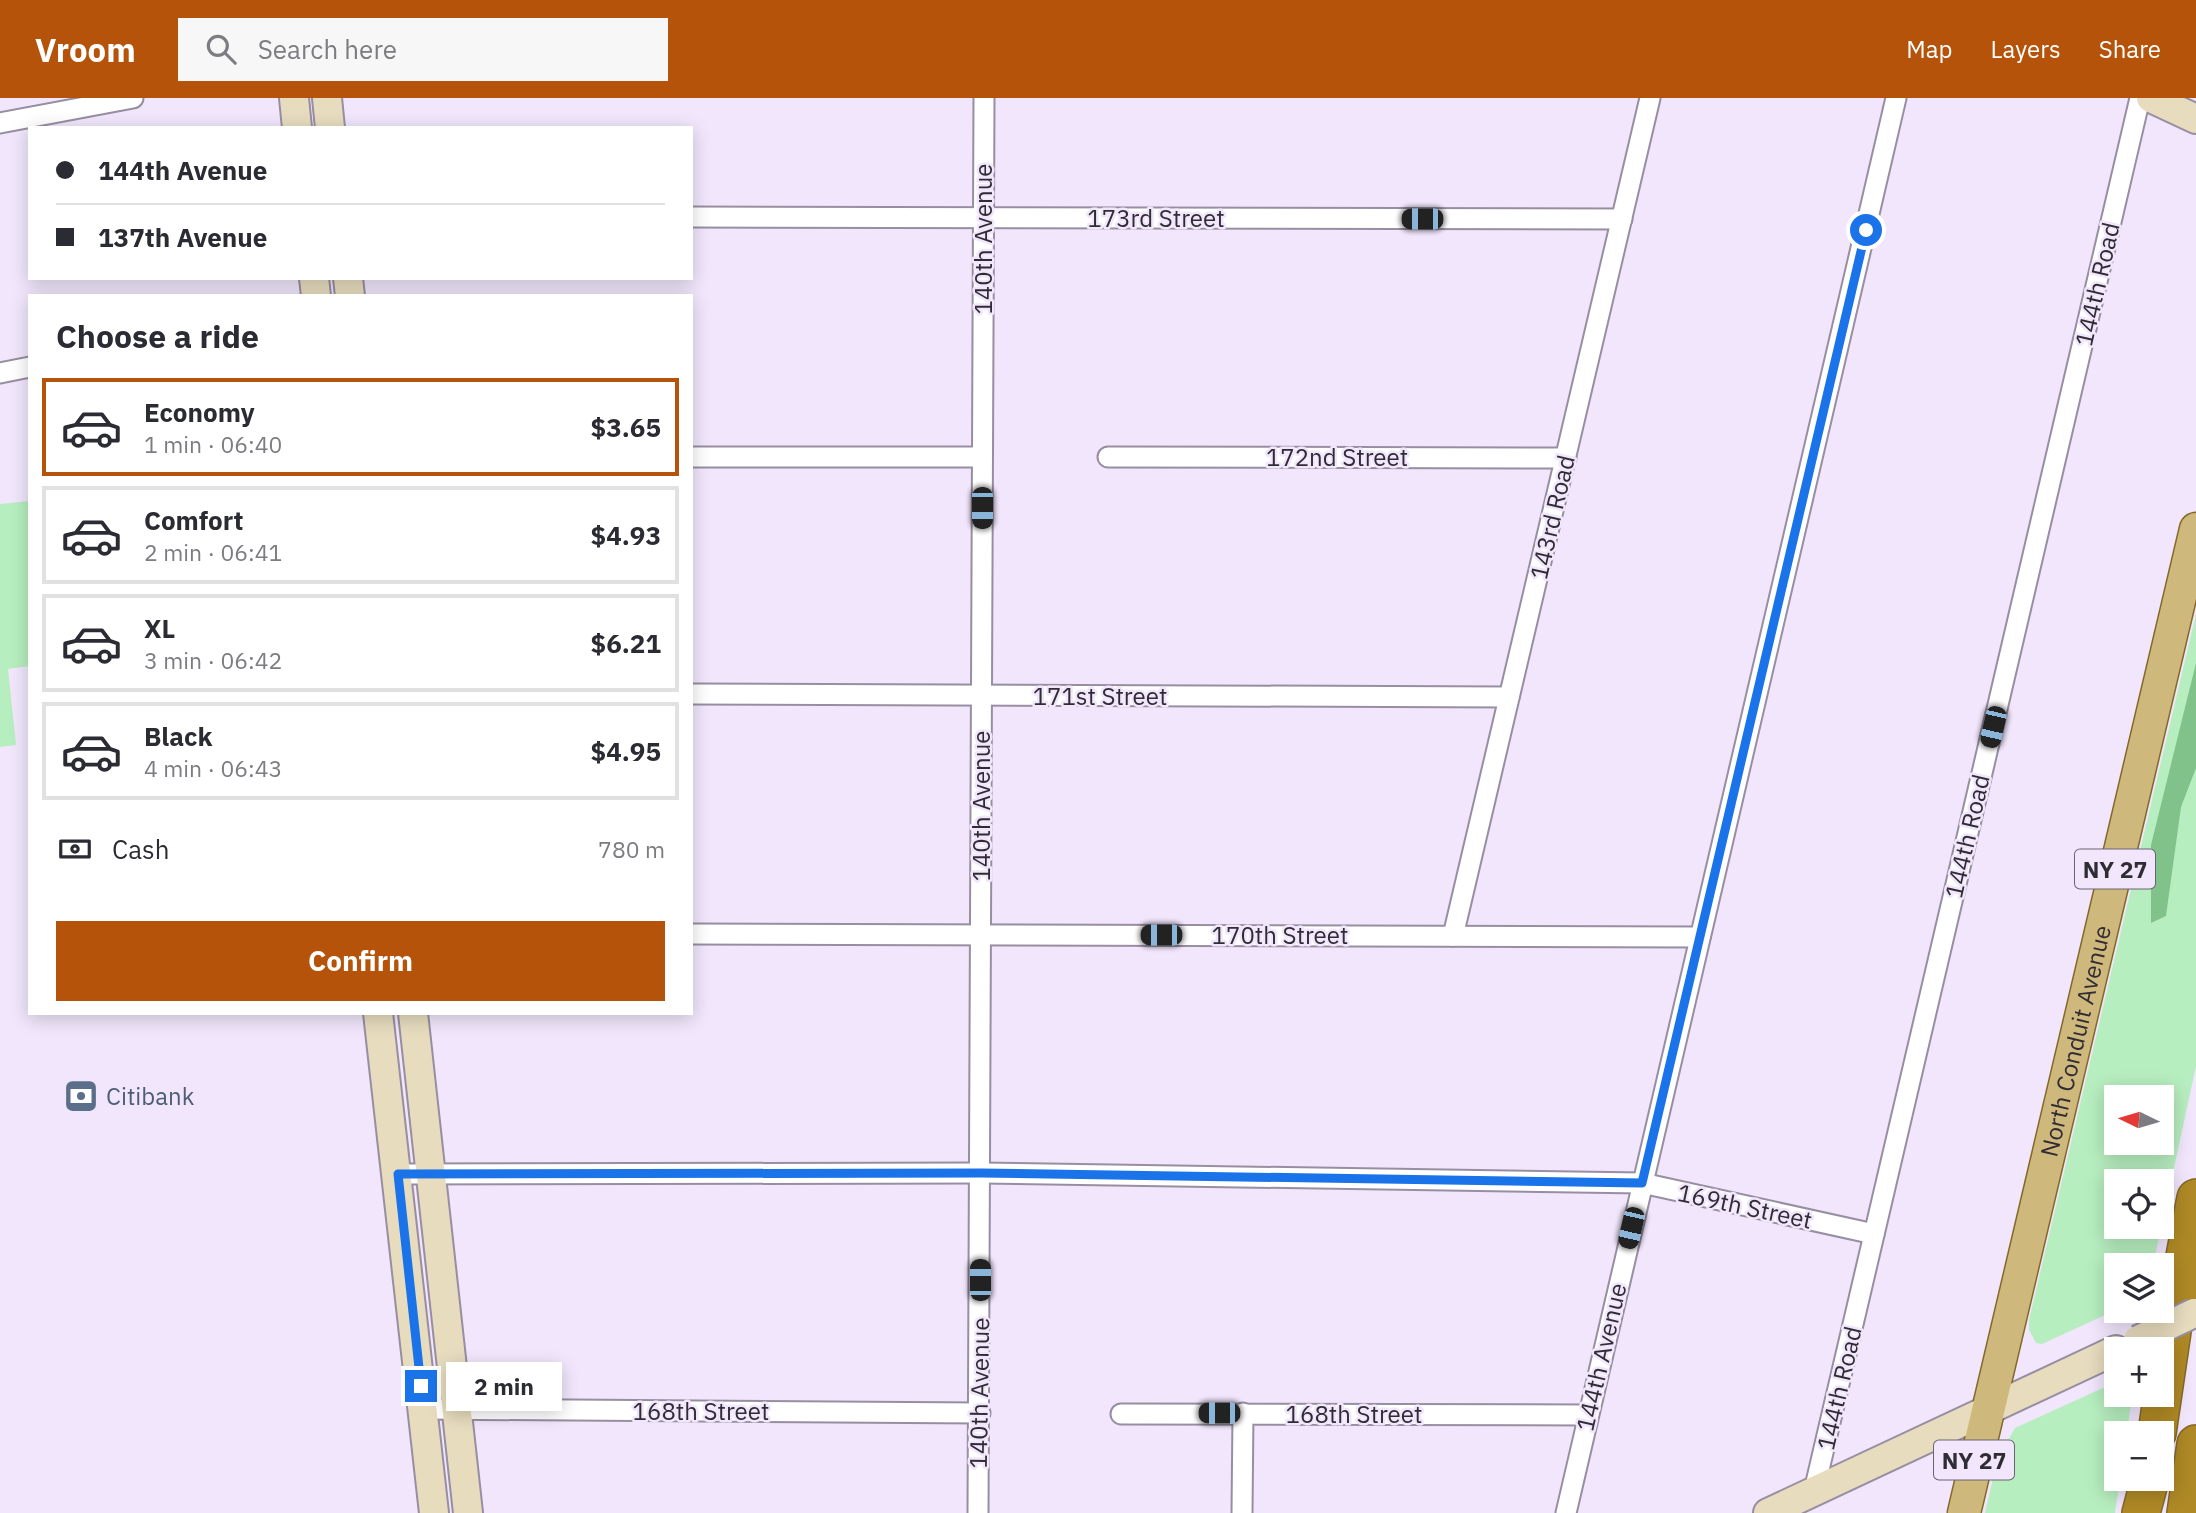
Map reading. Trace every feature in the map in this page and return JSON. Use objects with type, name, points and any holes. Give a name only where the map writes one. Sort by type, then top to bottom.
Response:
[{"type":"highway","points":[[2159,1421],[2176,1304],[2196,1198]]},
{"type":"highway","points":[[2186,1513],[2196,1444]]},
{"type":"highway","points":[[2143,1513],[2148,1491]]},
{"type":"main road","name":"North Conduit Avenue","points":[[1964,1513],[1986,1408],[2196,529]]},
{"type":"street","points":[[0,123],[133,98]]},
{"type":"street","points":[[293,98],[297,126]]},
{"type":"street","points":[[327,98],[330,126]]},
{"type":"street","name":"140th Avenue","points":[[978,1513],[984,98]]},
{"type":"street","name":"143rd Road","points":[[1453,936],[1650,98]]},
{"type":"street","name":"144th Avenue","points":[[1566,1513],[1896,98]]},
{"type":"street","name":"144th Road","points":[[1814,1492],[2140,98]]},
{"type":"street","points":[[2151,98],[2196,119]]},
{"type":"street","name":"173rd Street","points":[[693,216],[1622,219]]},
{"type":"street","points":[[0,373],[28,367]]},
{"type":"street","points":[[693,457],[982,457]]},
{"type":"street","name":"172nd Street","points":[[1108,457],[1566,458]]},
{"type":"street","name":"171st Street","points":[[693,694],[1509,697]]},
{"type":"street","name":"170th Street","points":[[693,933],[1700,937]]},
{"type":"street","points":[[378,1015],[434,1513]]},
{"type":"street","points":[[413,1015],[468,1513]]},
{"type":"street","name":"169th Street","points":[[398,1174],[981,1173],[1642,1183],[1874,1234]]},
{"type":"street","points":[[2143,1337],[2196,1312]]},
{"type":"street","points":[[1768,1513],[1986,1408],[2104,1355]]},
{"type":"street","name":"168th Street","points":[[423,1409],[979,1413]]},
{"type":"street","name":"168th Street","points":[[1121,1413],[1587,1415]]},
{"type":"street","points":[[1242,1513],[1243,1413]]},
{"type":"green space","points":[[28,501],[28,666],[8,669],[16,745],[0,747],[0,504]]},
{"type":"green space","points":[[2196,614],[2196,1066],[2174,1169],[2104,1169],[2104,1239],[2159,1239],[2156,1253],[2104,1253],[2104,1316],[2042,1344],[2036,1343],[2029,1330],[2029,1320]]},
{"type":"green space","points":[[2196,663],[2196,768],[2181,807],[2166,916],[2151,923],[2151,845]]},
{"type":"green space","points":[[2104,1387],[2104,1407],[2130,1407],[2129,1421],[2104,1421],[2104,1491],[2118,1491],[2115,1513],[1985,1513],[1997,1460],[2015,1428]]},
{"type":"place","name":"Citibank","points":[[81,1096]]},
{"type":"route","points":[[421,1386],[398,1174],[981,1173],[1642,1183],[1866,230]]}]
